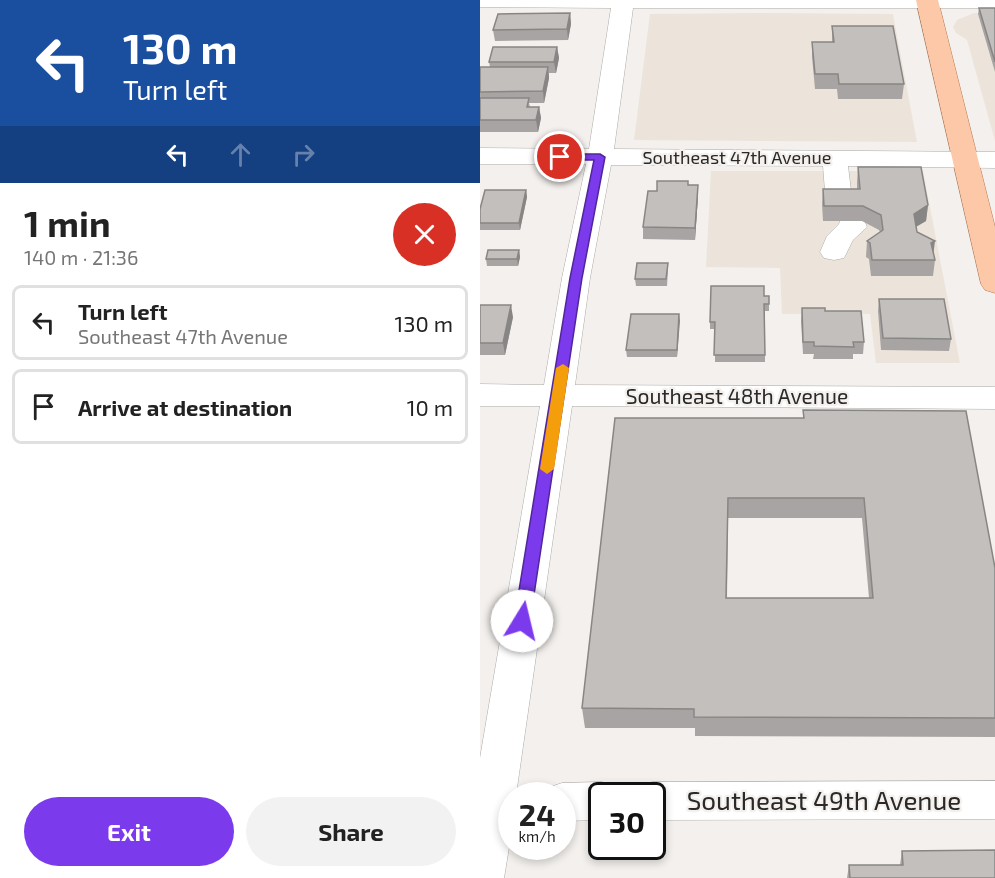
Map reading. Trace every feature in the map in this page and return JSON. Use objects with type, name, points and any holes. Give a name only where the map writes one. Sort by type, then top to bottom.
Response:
[{"type":"main road","points":[[927,1],[995,284]]},
{"type":"street","points":[[480,1],[995,2]]},
{"type":"street","points":[[482,878],[576,278],[600,157],[622,1]]},
{"type":"street","name":"Southeast 47th Avenue","points":[[480,156],[995,160]]},
{"type":"street","points":[[835,159],[839,219]]},
{"type":"street","name":"Southeast 48th Avenue","points":[[480,395],[995,398]]},
{"type":"street","name":"Southeast 49th Avenue","points":[[666,801],[995,800]]},
{"type":"shaded area","points":[[974,13],[995,13],[995,141],[967,40],[956,33],[953,27],[957,20]]},
{"type":"shaded area","points":[[650,14],[893,14],[917,142],[634,140]]},
{"type":"shaded area","points":[[711,171],[923,171],[960,363],[876,363],[870,314],[782,314],[780,268],[706,267]]},
{"type":"building","points":[[979,8],[995,8],[995,62]]},
{"type":"building","points":[[570,13],[567,29],[493,30],[498,14]]},
{"type":"building","points":[[832,26],[893,26],[904,84],[839,84],[838,74],[815,74],[812,42],[834,42]]},
{"type":"building","points":[[493,47],[557,47],[554,62],[489,62]]},
{"type":"building","points":[[480,67],[548,67],[543,91],[480,92]]},
{"type":"building","points":[[480,98],[529,98],[527,107],[539,107],[536,120],[480,120]]},
{"type":"building","points":[[858,167],[921,167],[928,205],[914,214],[917,232],[935,241],[931,243],[935,260],[872,260],[870,243],[867,241],[883,230],[881,215],[863,206],[824,206],[823,189],[860,189]]},
{"type":"building","points":[[657,181],[688,181],[688,185],[698,185],[695,228],[643,227],[648,191],[657,191]]},
{"type":"building","points":[[485,190],[526,190],[519,223],[480,223],[480,209]]},
{"type":"building","points":[[488,250],[519,250],[517,259],[486,259]]},
{"type":"building","points":[[637,263],[668,263],[666,279],[635,279]]},
{"type":"building","points":[[711,286],[764,286],[764,296],[769,296],[769,304],[764,304],[765,355],[714,355],[715,322],[710,322]]},
{"type":"building","points":[[879,299],[944,299],[951,339],[883,338]]},
{"type":"building","points":[[480,305],[511,305],[503,343],[480,343]]},
{"type":"building","points":[[802,308],[825,308],[825,311],[861,311],[864,342],[853,342],[854,347],[814,346],[814,342],[803,342]]},
{"type":"building","points":[[631,314],[679,314],[677,350],[626,350]]},
{"type":"building","points":[[803,410],[966,411],[995,568],[995,718],[694,717],[694,709],[582,708],[615,418],[804,418]],"holes":[[[728,498],[864,498],[873,598],[726,598]]]},
{"type":"building","points":[[995,850],[995,878],[850,878],[849,865],[903,865],[902,851]]},
{"type":"slow traffic","points":[[547,469],[563,368]]},
{"type":"route","points":[[522,621],[576,278],[600,157],[560,157]]}]
